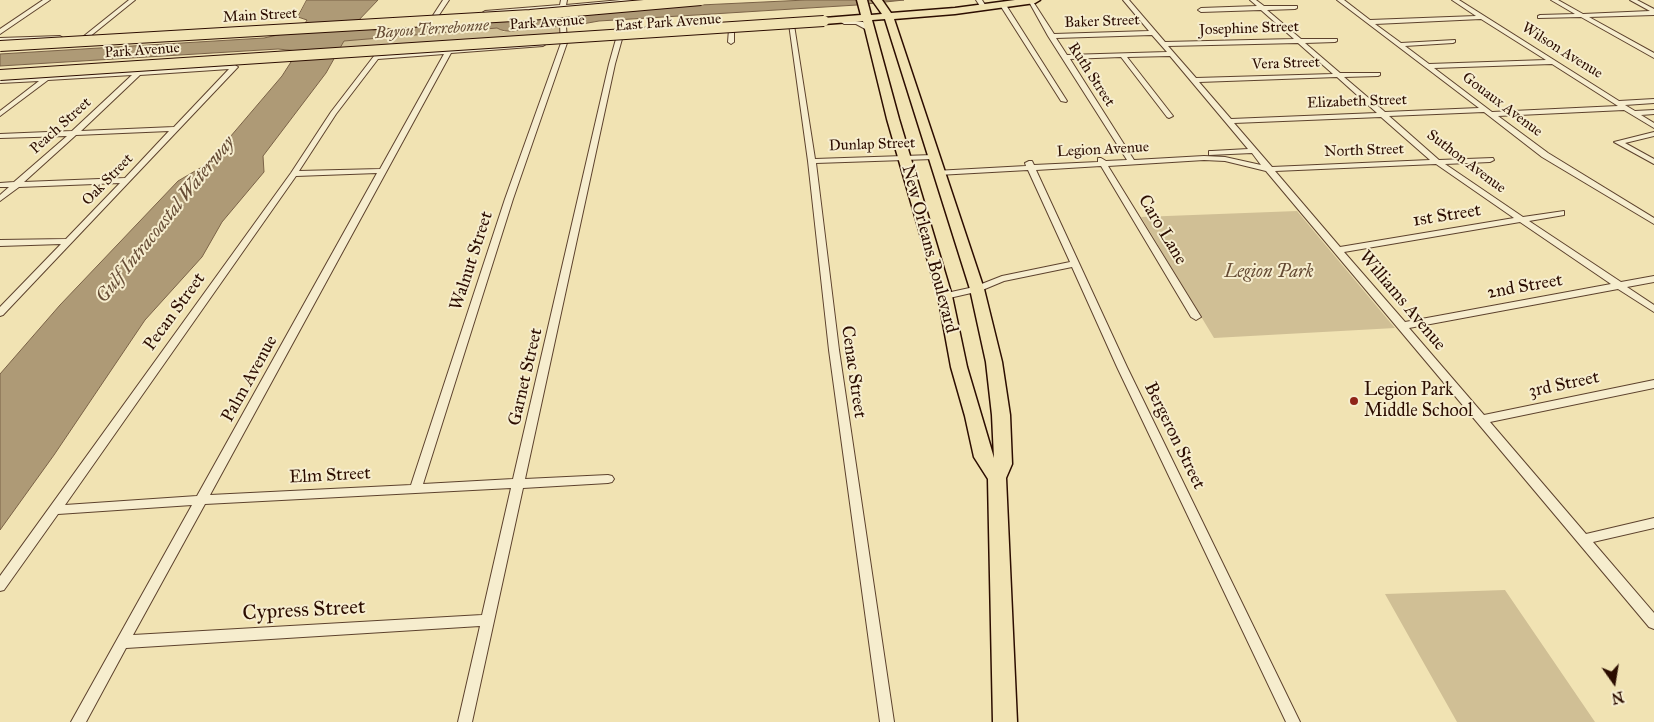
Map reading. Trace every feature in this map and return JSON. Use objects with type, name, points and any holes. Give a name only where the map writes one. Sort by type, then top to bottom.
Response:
[{"type":"main road","name":"Main Street","points":[[0,46],[530,15],[701,0]]},
{"type":"main road","name":"Park Avenue","points":[[0,75],[824,21],[981,4],[1004,5],[1032,0]]},
{"type":"main road","name":"New Orleans Boulevard","points":[[863,3],[904,158],[945,296],[959,367],[974,416],[983,457],[997,478]]},
{"type":"main road","points":[[879,3],[888,15]]},
{"type":"main road","name":"New Orleans Boulevard","points":[[888,15],[977,289],[994,362],[1001,415],[1004,464],[997,478],[1004,722]]},
{"type":"main road","points":[[882,79],[908,78]]},
{"type":"street","points":[[0,32],[47,0]]},
{"type":"street","points":[[86,36],[132,0]]},
{"type":"street","points":[[435,17],[446,0]]},
{"type":"street","points":[[564,0],[562,7],[564,43]]},
{"type":"street","points":[[397,19],[641,0]]},
{"type":"street","name":"Ruth Street","points":[[1032,0],[1051,36],[1131,160]]},
{"type":"street","name":"Williams Avenue","points":[[1126,0],[1654,623]]},
{"type":"street","name":"Suthon Avenue","points":[[1253,0],[1439,163],[1654,309]]},
{"type":"street","name":"Gouaux Avenue","points":[[1340,0],[1545,155],[1654,222]]},
{"type":"street","name":"Wilson Avenue","points":[[1455,0],[1654,126]]},
{"type":"street","points":[[1554,0],[1654,56]]},
{"type":"street","points":[[1633,0],[1654,12]]},
{"type":"street","points":[[1004,5],[1064,101]]},
{"type":"street","points":[[1201,10],[1295,7]]},
{"type":"street","points":[[1540,17],[1654,12]]},
{"type":"street","points":[[1368,22],[1483,17]]},
{"type":"street","name":"East Park Avenue","points":[[376,56],[855,21],[869,29]]},
{"type":"street","name":"Cenac Street","points":[[790,25],[812,161],[834,350],[887,722]]},
{"type":"street","name":"Main Street","points":[[0,40],[218,29]]},
{"type":"street","points":[[731,30],[731,42]]},
{"type":"street","name":"Baker Street","points":[[1051,36],[1154,33]]},
{"type":"street","name":"Garnet Street","points":[[465,722],[619,39]]},
{"type":"street","name":"Josephine Street","points":[[1164,44],[1335,40]]},
{"type":"street","points":[[1400,45],[1453,41]]},
{"type":"street","name":"Walnut Street","points":[[415,490],[512,191],[564,43]]},
{"type":"street","name":"Palm Avenue","points":[[78,722],[124,642],[449,51]]},
{"type":"street","points":[[1065,57],[1172,54]]},
{"type":"street","points":[[1122,55],[1169,116]]},
{"type":"street","name":"Pecan Street","points":[[0,586],[294,174],[333,113],[376,56]]},
{"type":"street","points":[[1428,66],[1552,62]]},
{"type":"street","name":"Park Avenue","points":[[0,81],[235,66]]},
{"type":"street","name":"Oak Street","points":[[0,313],[235,66]]},
{"type":"street","name":"Peach Street","points":[[0,198],[74,133],[138,73]]},
{"type":"street","name":"Vera Street","points":[[1194,80],[1378,74]]},
{"type":"street","points":[[0,114],[45,78]]},
{"type":"street","points":[[1618,103],[1653,102]]},
{"type":"street","name":"Elizabeth Street","points":[[1229,121],[1384,114],[1626,108]]},
{"type":"street","points":[[1633,113],[1654,112]]},
{"type":"street","points":[[0,136],[176,129]]},
{"type":"street","points":[[1654,134],[1618,142],[1654,162]]},
{"type":"street","name":"Legion Avenue","points":[[936,166],[994,167],[1254,151]]},
{"type":"street","name":"Legion Avenue","points":[[1197,156],[1225,159],[1269,169]]},
{"type":"street","name":"Dunlap Street","points":[[812,161],[904,158],[936,166]]},
{"type":"street","name":"North Street","points":[[1269,169],[1490,160]]},
{"type":"street","name":"Caro Lane","points":[[1102,161],[1196,317]]},
{"type":"street","name":"Bergeron Street","points":[[1030,165],[1122,367],[1293,722]]},
{"type":"street","points":[[294,174],[382,171]]},
{"type":"street","points":[[0,185],[127,180]]},
{"type":"street","name":"1st Street","points":[[1338,250],[1561,213]]},
{"type":"street","points":[[0,243],[70,241]]},
{"type":"street","points":[[945,296],[977,289],[1002,279],[1075,264]]},
{"type":"street","name":"2nd Street","points":[[1402,326],[1654,279]]},
{"type":"street","name":"3rd Street","points":[[1480,420],[1654,384]]},
{"type":"street","name":"Elm Street","points":[[53,510],[202,500],[608,479]]},
{"type":"street","points":[[1583,540],[1654,523]]},
{"type":"street","name":"Cypress Street","points":[[124,642],[488,620]]},
{"type":"green space","points":[[531,25],[534,27],[562,26],[564,38],[339,52],[344,41],[497,28],[504,32],[520,30]]},
{"type":"green space","name":"Legion Park","points":[[1297,211],[1395,328],[1214,338],[1141,217]]},
{"type":"green space","points":[[1505,590],[1595,722],[1457,722],[1385,594]]},
{"type":"water","points":[[307,0],[378,0],[356,23],[361,27],[374,30],[700,5],[806,0],[904,0],[857,5],[599,21],[571,26],[534,27],[528,25],[530,27],[513,31],[497,28],[344,41],[326,73],[263,156],[264,172],[222,222],[202,257],[145,320],[54,455],[0,530],[0,374],[60,305],[178,181],[207,164],[282,76],[298,51],[278,49],[0,66],[0,54],[264,38],[301,30],[307,20],[298,17]]},
{"type":"place","name":"Legion Park Middle School","points":[[1354,401]]},
{"type":"water label","name":"Bayou Terrebonne","points":[[432,30]]},
{"type":"water label","name":"Gulf Intracoastal Waterway","points":[[166,220]]}]
